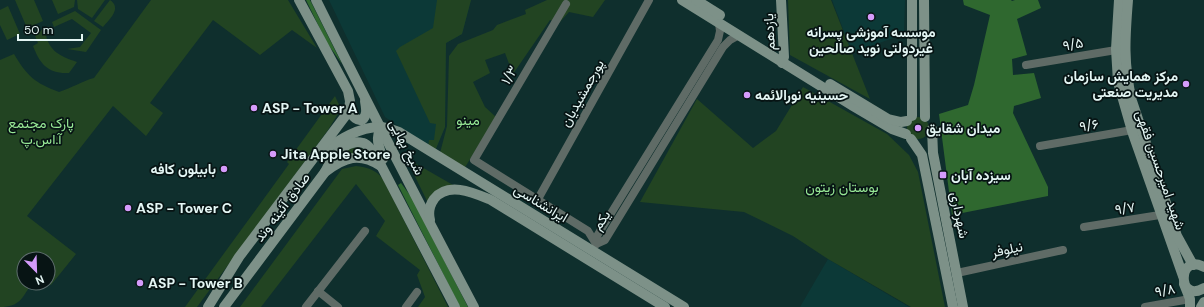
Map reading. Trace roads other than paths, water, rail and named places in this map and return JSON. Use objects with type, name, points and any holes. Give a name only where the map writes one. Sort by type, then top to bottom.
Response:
[{"type":"main road","points":[[299,0],[348,91],[350,101],[349,111],[358,121],[365,118],[365,99]]},
{"type":"main road","name":"شیخ بهایی","points":[[316,0],[365,99],[474,307]]},
{"type":"main road","points":[[682,0],[739,35],[888,119],[901,122],[909,118],[921,115],[925,116]]},
{"type":"main road","points":[[696,0],[783,60],[892,129],[915,141],[924,140],[928,137],[932,129],[930,122],[925,116],[924,0]]},
{"type":"main road","name":"یازدهم","points":[[782,0],[783,60]]},
{"type":"main road","points":[[908,137],[905,125],[909,118],[912,0]]},
{"type":"main road","name":"شهید امیرحسین فقهی","points":[[1119,0],[1120,49],[1136,129],[1166,214],[1190,303]]},
{"type":"main road","name":"شهید امیرحسین فقهی","points":[[1120,49],[1128,0]]},
{"type":"main road","name":"صادق آئینه وند","points":[[208,307],[240,257],[349,111]]},
{"type":"main road","points":[[315,156],[342,138],[354,133],[381,127]]},
{"type":"main road","points":[[381,127],[378,133],[377,143],[384,163],[397,190],[398,198]]},
{"type":"main road","name":"ایرانشناسی","points":[[381,127],[399,132],[684,307]]},
{"type":"main road","name":"شهرداری","points":[[932,129],[934,153],[952,274],[953,307]]},
{"type":"main road","name":"شهرداری","points":[[908,137],[922,155],[952,274],[963,307]]},
{"type":"main road","points":[[325,172],[330,162],[338,152],[347,146],[363,143],[368,146],[375,154],[455,307]]},
{"type":"main road","name":"صادق آئینه وند","points":[[224,307],[325,172],[336,164],[351,158],[364,158],[371,160],[383,170]]},
{"type":"main road","name":"ایرانشناسی","points":[[432,228],[428,212],[438,195],[454,190],[477,194],[592,251],[665,307]]},
{"type":"main road","name":"شهید امیرحسین فقهی","points":[[1166,214],[1177,236],[1200,265]]},
{"type":"main road","points":[[240,257],[253,268]]},
{"type":"main road","points":[[1200,265],[1186,269],[1184,280],[1190,290],[1198,291],[1204,288]]},
{"type":"main road","points":[[1201,307],[1204,302]]},
{"type":"street","name":"پورجمشیدیان","points":[[538,199],[649,0]]},
{"type":"street","name":"۱/۳","points":[[538,199],[474,160],[566,4]]},
{"type":"street","name":"یکم","points":[[592,251],[596,236],[718,40],[720,31],[719,23]]},
{"type":"street","name":"یکم","points":[[592,251],[605,240],[723,46],[739,35]]},
{"type":"street","name":"۹/۵","points":[[1026,65],[1120,49]]},
{"type":"street","name":"۹/۶","points":[[1040,146],[1136,129]]},
{"type":"street","points":[[538,199],[588,231],[592,251]]},
{"type":"street","name":"۹/۷","points":[[1084,227],[1166,214]]},
{"type":"street","points":[[306,307],[365,230]]},
{"type":"street","name":"نیلوفر","points":[[952,274],[1063,250]]},
{"type":"street","points":[[318,291],[338,307]]},
{"type":"street","points":[[406,307],[418,292]]},
{"type":"street","name":"۹/۸","points":[[1145,307],[1190,303]]},
{"type":"place","name":"موسسه آموزشی پسرانه غیردولتی نوید صالحین","points":[[871,17]]},
{"type":"place","name":"مرکز همایش سازمان مدیریت صنعتی","points":[[1186,84]]},
{"type":"place","name":"حسینیه نورالائمه","points":[[747,95]]},
{"type":"place","name":"ASP - Tower A","points":[[254,108]]},
{"type":"place","name":"میدان شقایق","points":[[918,128]]},
{"type":"place","name":"Jita Apple Store","points":[[273,154]]},
{"type":"place","name":"بابیلون کافه","points":[[224,169]]},
{"type":"place","name":"سیزده آبان","points":[[943,175]]},
{"type":"place","name":"ASP - Tower C","points":[[128,208]]},
{"type":"place","name":"ASP - Tower B","points":[[140,283]]},
{"type":"park label","name":"مینو","points":[[468,120]]},
{"type":"park label","name":"پارک مجتمع آ.اس.پ","points":[[41,132]]},
{"type":"park label","name":"بوستان زیتون","points":[[842,187]]}]
